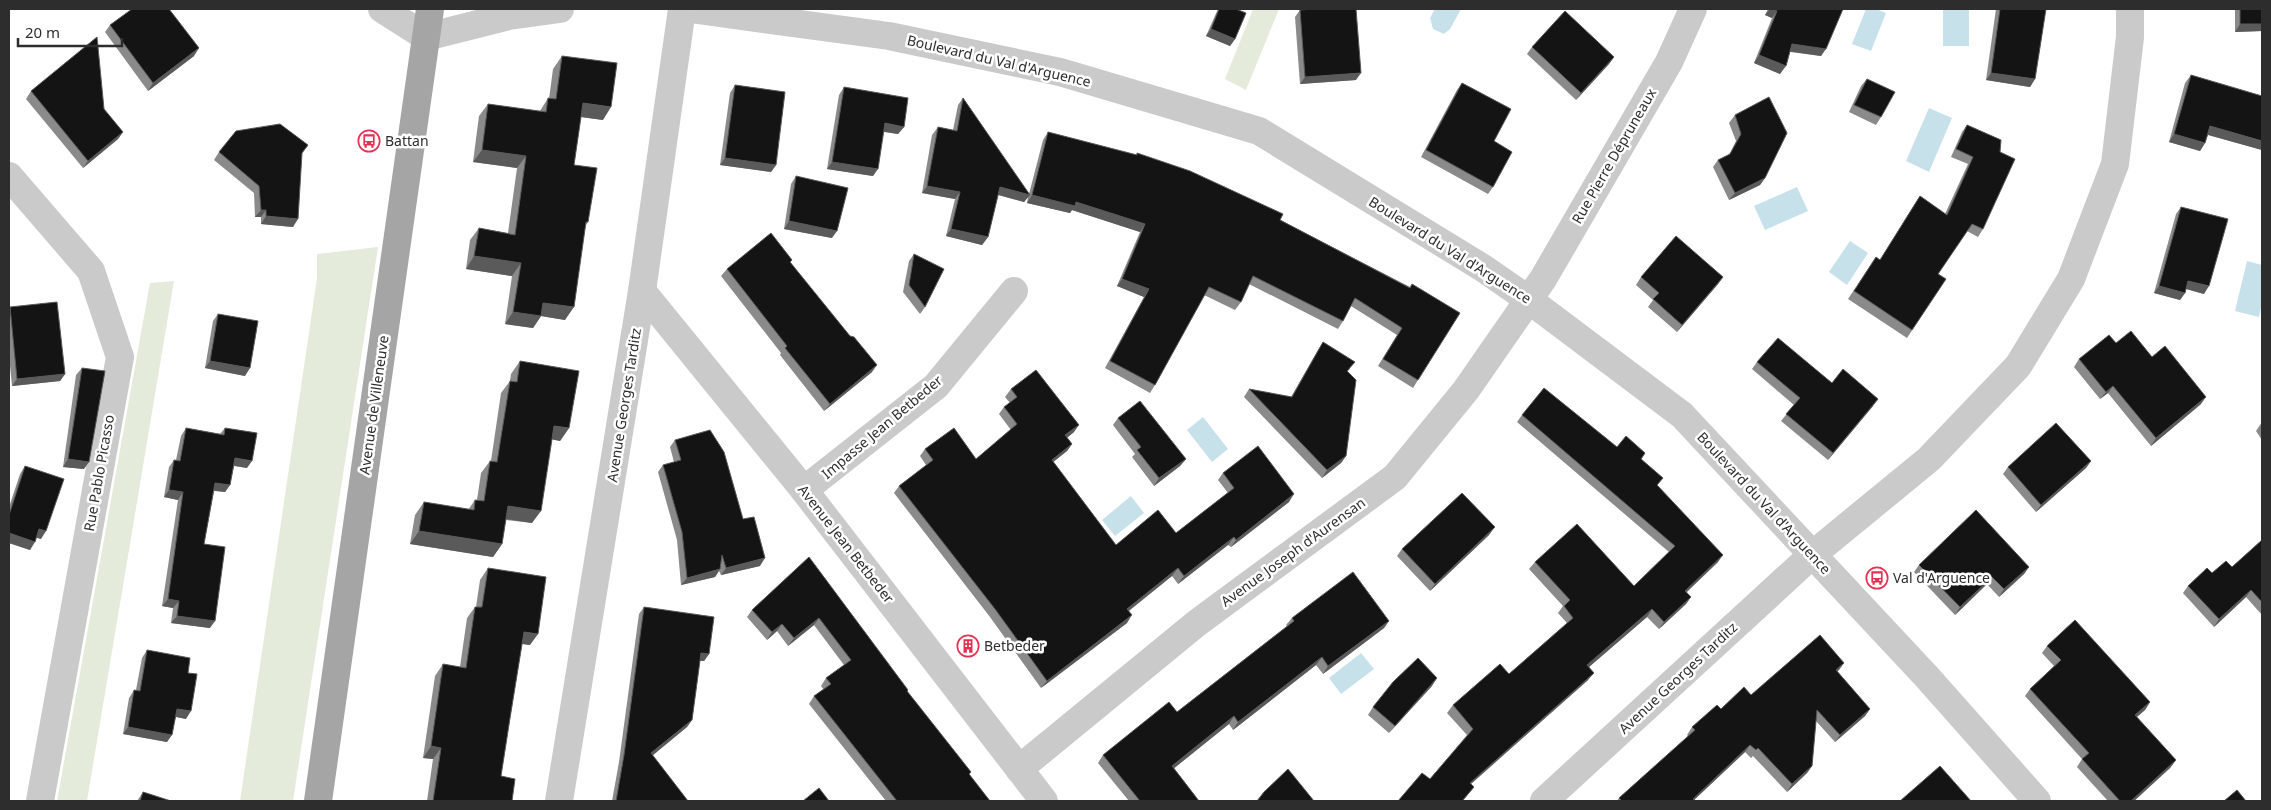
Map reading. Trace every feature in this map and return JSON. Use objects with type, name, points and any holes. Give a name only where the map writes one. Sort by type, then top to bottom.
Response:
[{"type":"main road","name":"Avenue de Villeneuve","points":[[318,801],[430,9]]},
{"type":"street","points":[[382,9],[426,36],[510,13],[560,9]]},
{"type":"street","name":"Avenue Georges Tarditz","points":[[559,801],[642,291],[682,9]]},
{"type":"street","name":"Boulevard du Val d'Arguence","points":[[690,9],[889,36],[1060,72],[1260,131],[1483,268],[1529,300],[1682,415],[1927,676],[2037,801]]},
{"type":"street","name":"Rue Pierre Dépruneaux","points":[[1529,300],[1669,62],[1693,9]]},
{"type":"street","name":"Avenue Georges Tarditz","points":[[1544,801],[1812,555],[1929,458],[2018,366],[2071,279],[2115,164],[2130,38],[2130,9]]},
{"type":"street","name":"Rue Pablo Picasso","points":[[9,176],[91,271],[120,357],[40,801]]},
{"type":"street","name":"Avenue Jean Betbeder","points":[[642,291],[804,490],[1044,801]]},
{"type":"street","name":"Impasse Jean Betbeder","points":[[804,490],[936,386],[1014,291]]},
{"type":"street","name":"Avenue Joseph d'Aurensan","points":[[1019,769],[1197,623],[1396,477],[1466,390],[1529,300]]},
{"type":"green space","points":[[1253,9],[1279,9],[1246,90],[1225,79]]},
{"type":"green space","points":[[378,247],[293,801],[240,801],[317,278],[317,254]]},
{"type":"green space","points":[[174,281],[87,801],[57,801],[150,283]]},
{"type":"water","points":[[1435,9],[1461,9],[1450,29],[1444,34],[1433,29],[1430,18]]},
{"type":"water","points":[[1866,9],[1876,9],[1886,13],[1871,51],[1852,44]]},
{"type":"water","points":[[1943,9],[1969,9],[1969,46],[1943,46]]},
{"type":"water","points":[[1929,108],[1952,118],[1929,172],[1906,161]]},
{"type":"water","points":[[1797,187],[1808,211],[1765,230],[1754,206]]},
{"type":"water","points":[[1850,241],[1868,253],[1847,285],[1829,272]]},
{"type":"water","points":[[2247,261],[2262,265],[2262,303],[2259,317],[2235,311]]},
{"type":"water","points":[[1203,417],[1228,449],[1212,462],[1187,430]]},
{"type":"water","points":[[1131,496],[1144,513],[1115,536],[1102,520]]},
{"type":"water","points":[[1361,653],[1374,669],[1341,694],[1329,678]]},
{"type":"building","points":[[132,9],[169,9],[199,48],[153,83],[110,25]]},
{"type":"building","points":[[1219,9],[1236,9],[1246,13],[1235,39],[1211,29]]},
{"type":"building","points":[[1356,9],[1361,73],[1305,77],[1300,10]]},
{"type":"building","points":[[1772,9],[1843,9],[1826,49],[1792,44],[1786,66],[1759,55],[1777,11]]},
{"type":"building","points":[[2000,9],[2046,9],[2035,79],[1991,73]]},
{"type":"building","points":[[2240,9],[2262,9],[2262,24],[2240,24]]},
{"type":"building","points":[[1565,11],[1614,57],[1581,93],[1532,47]]},
{"type":"building","points":[[97,37],[104,109],[123,132],[88,161],[31,91]]},
{"type":"building","points":[[562,56],[617,63],[611,107],[583,103],[574,165],[597,168],[588,222],[586,222],[574,307],[543,303],[541,316],[513,312],[521,263],[474,256],[479,228],[515,235],[526,156],[482,150],[488,104],[546,112],[548,98],[556,99]]},
{"type":"building","points":[[2191,75],[2262,96],[2262,141],[2210,126],[2205,143],[2174,134]]},
{"type":"building","points":[[1867,79],[1895,92],[1881,117],[1854,105]]},
{"type":"building","points":[[1462,83],[1511,109],[1494,141],[1512,152],[1493,187],[1426,150]]},
{"type":"building","points":[[735,85],[785,92],[776,165],[725,158]]},
{"type":"building","points":[[844,87],[908,98],[904,127],[885,123],[878,169],[832,162]]},
{"type":"building","points":[[1769,97],[1787,133],[1765,178],[1735,193],[1718,160],[1730,154],[1741,134],[1735,115]]},
{"type":"building","points":[[963,98],[1030,195],[1000,187],[988,237],[951,229],[960,192],[927,186],[938,127],[957,131]]},
{"type":"building","points":[[280,124],[308,145],[302,153],[298,219],[266,216],[266,210],[261,210],[259,186],[219,152],[236,131]]},
{"type":"building","points":[[1967,125],[2001,140],[2000,152],[2015,159],[1983,229],[1972,224],[1938,274],[1946,279],[1912,330],[1854,291],[1876,257],[1880,260],[1920,196],[1947,215],[1973,157],[1956,149]]},
{"type":"building","points":[[1048,132],[1137,155],[1137,153],[1190,171],[1283,214],[1280,220],[1410,288],[1412,284],[1460,313],[1418,380],[1383,359],[1402,328],[1355,298],[1343,321],[1253,276],[1241,302],[1209,287],[1155,385],[1110,361],[1149,289],[1122,279],[1145,224],[1076,202],[1075,206],[1032,195]]},
{"type":"building","points":[[796,176],[848,188],[837,231],[789,221]]},
{"type":"building","points":[[2181,207],[2228,219],[2209,286],[2188,281],[2185,293],[2159,286]]},
{"type":"building","points":[[771,233],[792,260],[790,262],[850,336],[854,337],[877,365],[830,404],[785,348],[787,346],[727,269]]},
{"type":"building","points":[[1676,236],[1723,277],[1682,325],[1653,299],[1659,293],[1641,277]]},
{"type":"building","points":[[914,254],[944,269],[925,307],[909,285]]},
{"type":"building","points":[[57,302],[65,374],[17,379],[10,307]]},
{"type":"building","points":[[218,314],[258,321],[250,368],[210,361]]},
{"type":"building","points":[[2131,331],[2152,357],[2165,346],[2206,397],[2156,438],[2113,386],[2106,392],[2079,359],[2109,335],[2116,343]]},
{"type":"building","points":[[1778,338],[1832,383],[1843,369],[1878,399],[1833,453],[1786,414],[1800,398],[1757,362]]},
{"type":"building","points":[[1323,342],[1355,362],[1347,371],[1356,380],[1346,456],[1327,470],[1249,389],[1292,397]]},
{"type":"building","points":[[520,361],[579,371],[569,428],[554,426],[541,511],[508,506],[502,544],[419,531],[424,502],[474,510],[475,500],[484,501],[490,461],[497,462],[510,381],[517,382]]},
{"type":"building","points":[[82,368],[105,371],[89,462],[68,459]]},
{"type":"building","points":[[1036,370],[1079,425],[1065,435],[1072,444],[1052,460],[1116,545],[1158,510],[1176,533],[1234,488],[1223,473],[1258,446],[1294,494],[1236,540],[1234,537],[1184,576],[1178,568],[1127,609],[1132,615],[1047,681],[995,609],[899,486],[933,460],[925,449],[954,428],[976,459],[1017,424],[1004,407],[1017,397],[1011,389]]},
{"type":"building","points":[[1544,388],[1617,447],[1626,436],[1645,453],[1641,459],[1663,478],[1657,485],[1723,555],[1685,591],[1691,597],[1664,622],[1652,609],[1587,665],[1594,673],[1470,783],[1474,787],[1462,801],[1398,801],[1422,773],[1430,779],[1473,729],[1453,705],[1500,664],[1509,674],[1573,618],[1564,606],[1570,600],[1535,562],[1577,524],[1634,586],[1675,546],[1522,415]]},
{"type":"building","points":[[1140,401],[1186,459],[1159,478],[1137,450],[1141,447],[1118,418]]},
{"type":"building","points":[[2056,423],[2091,461],[2041,505],[2008,467]]},
{"type":"building","points":[[186,428],[224,435],[225,428],[257,433],[252,461],[235,458],[230,485],[215,483],[204,544],[225,547],[215,621],[177,616],[179,601],[168,599],[183,492],[169,490],[174,460],[180,461]]},
{"type":"building","points":[[710,430],[724,452],[743,519],[754,517],[765,558],[726,568],[722,555],[720,569],[687,578],[682,532],[663,465],[681,460],[675,440]]},
{"type":"building","points":[[25,466],[64,479],[46,531],[39,529],[35,542],[9,533],[9,515]]},
{"type":"building","points":[[1462,493],[1495,527],[1435,584],[1402,549]]},
{"type":"building","points":[[1976,510],[2029,567],[2004,589],[1992,577],[1960,607],[1919,565]]},
{"type":"building","points":[[2262,540],[2262,602],[2251,590],[2219,619],[2188,586],[2207,568],[2212,573],[2226,561],[2232,567]]},
{"type":"building","points":[[809,557],[907,691],[971,772],[969,774],[990,801],[897,801],[814,696],[831,684],[826,678],[851,660],[819,618],[794,638],[782,624],[772,632],[752,610]]},
{"type":"building","points":[[488,568],[546,577],[538,634],[524,632],[501,776],[515,779],[512,801],[433,801],[441,748],[431,746],[443,664],[466,668],[475,607],[482,607]]},
{"type":"building","points":[[1353,572],[1389,621],[1328,666],[1322,657],[1238,722],[1234,716],[1172,766],[1199,801],[1140,801],[1103,755],[1169,702],[1177,712],[1294,621],[1292,618]]},
{"type":"building","points":[[644,607],[714,617],[709,654],[701,653],[692,720],[651,753],[688,801],[616,801]]},
{"type":"building","points":[[2075,620],[2150,702],[2135,715],[2176,760],[2131,801],[2120,801],[2082,759],[2089,753],[2030,689],[2061,660],[2047,646]]},
{"type":"building","points":[[1820,635],[1844,663],[1836,670],[1870,709],[1840,735],[1817,710],[1812,766],[1792,784],[1758,748],[1756,750],[1750,745],[1693,799],[1696,801],[1622,801],[1619,798],[1695,730],[1692,727],[1717,705],[1721,709],[1744,687],[1751,695]]},
{"type":"building","points":[[147,650],[190,658],[188,673],[197,674],[191,711],[177,709],[172,735],[128,727],[134,690],[140,691]]},
{"type":"building","points":[[1418,658],[1437,678],[1395,726],[1373,707],[1393,682]]},
{"type":"building","points":[[1940,766],[1971,801],[1900,801]]},
{"type":"building","points":[[1288,769],[1314,801],[1257,801],[1264,792]]},
{"type":"building","points":[[819,788],[829,801],[803,801]]},
{"type":"building","points":[[2237,790],[2246,801],[2224,801]]},
{"type":"building","points":[[143,792],[171,801],[140,801]]},
{"type":"place","name":"Battan","points":[[369,141]]},
{"type":"place","name":"Val d'Arguence","points":[[1877,578]]},
{"type":"place","name":"Betbeder","points":[[968,646]]}]
